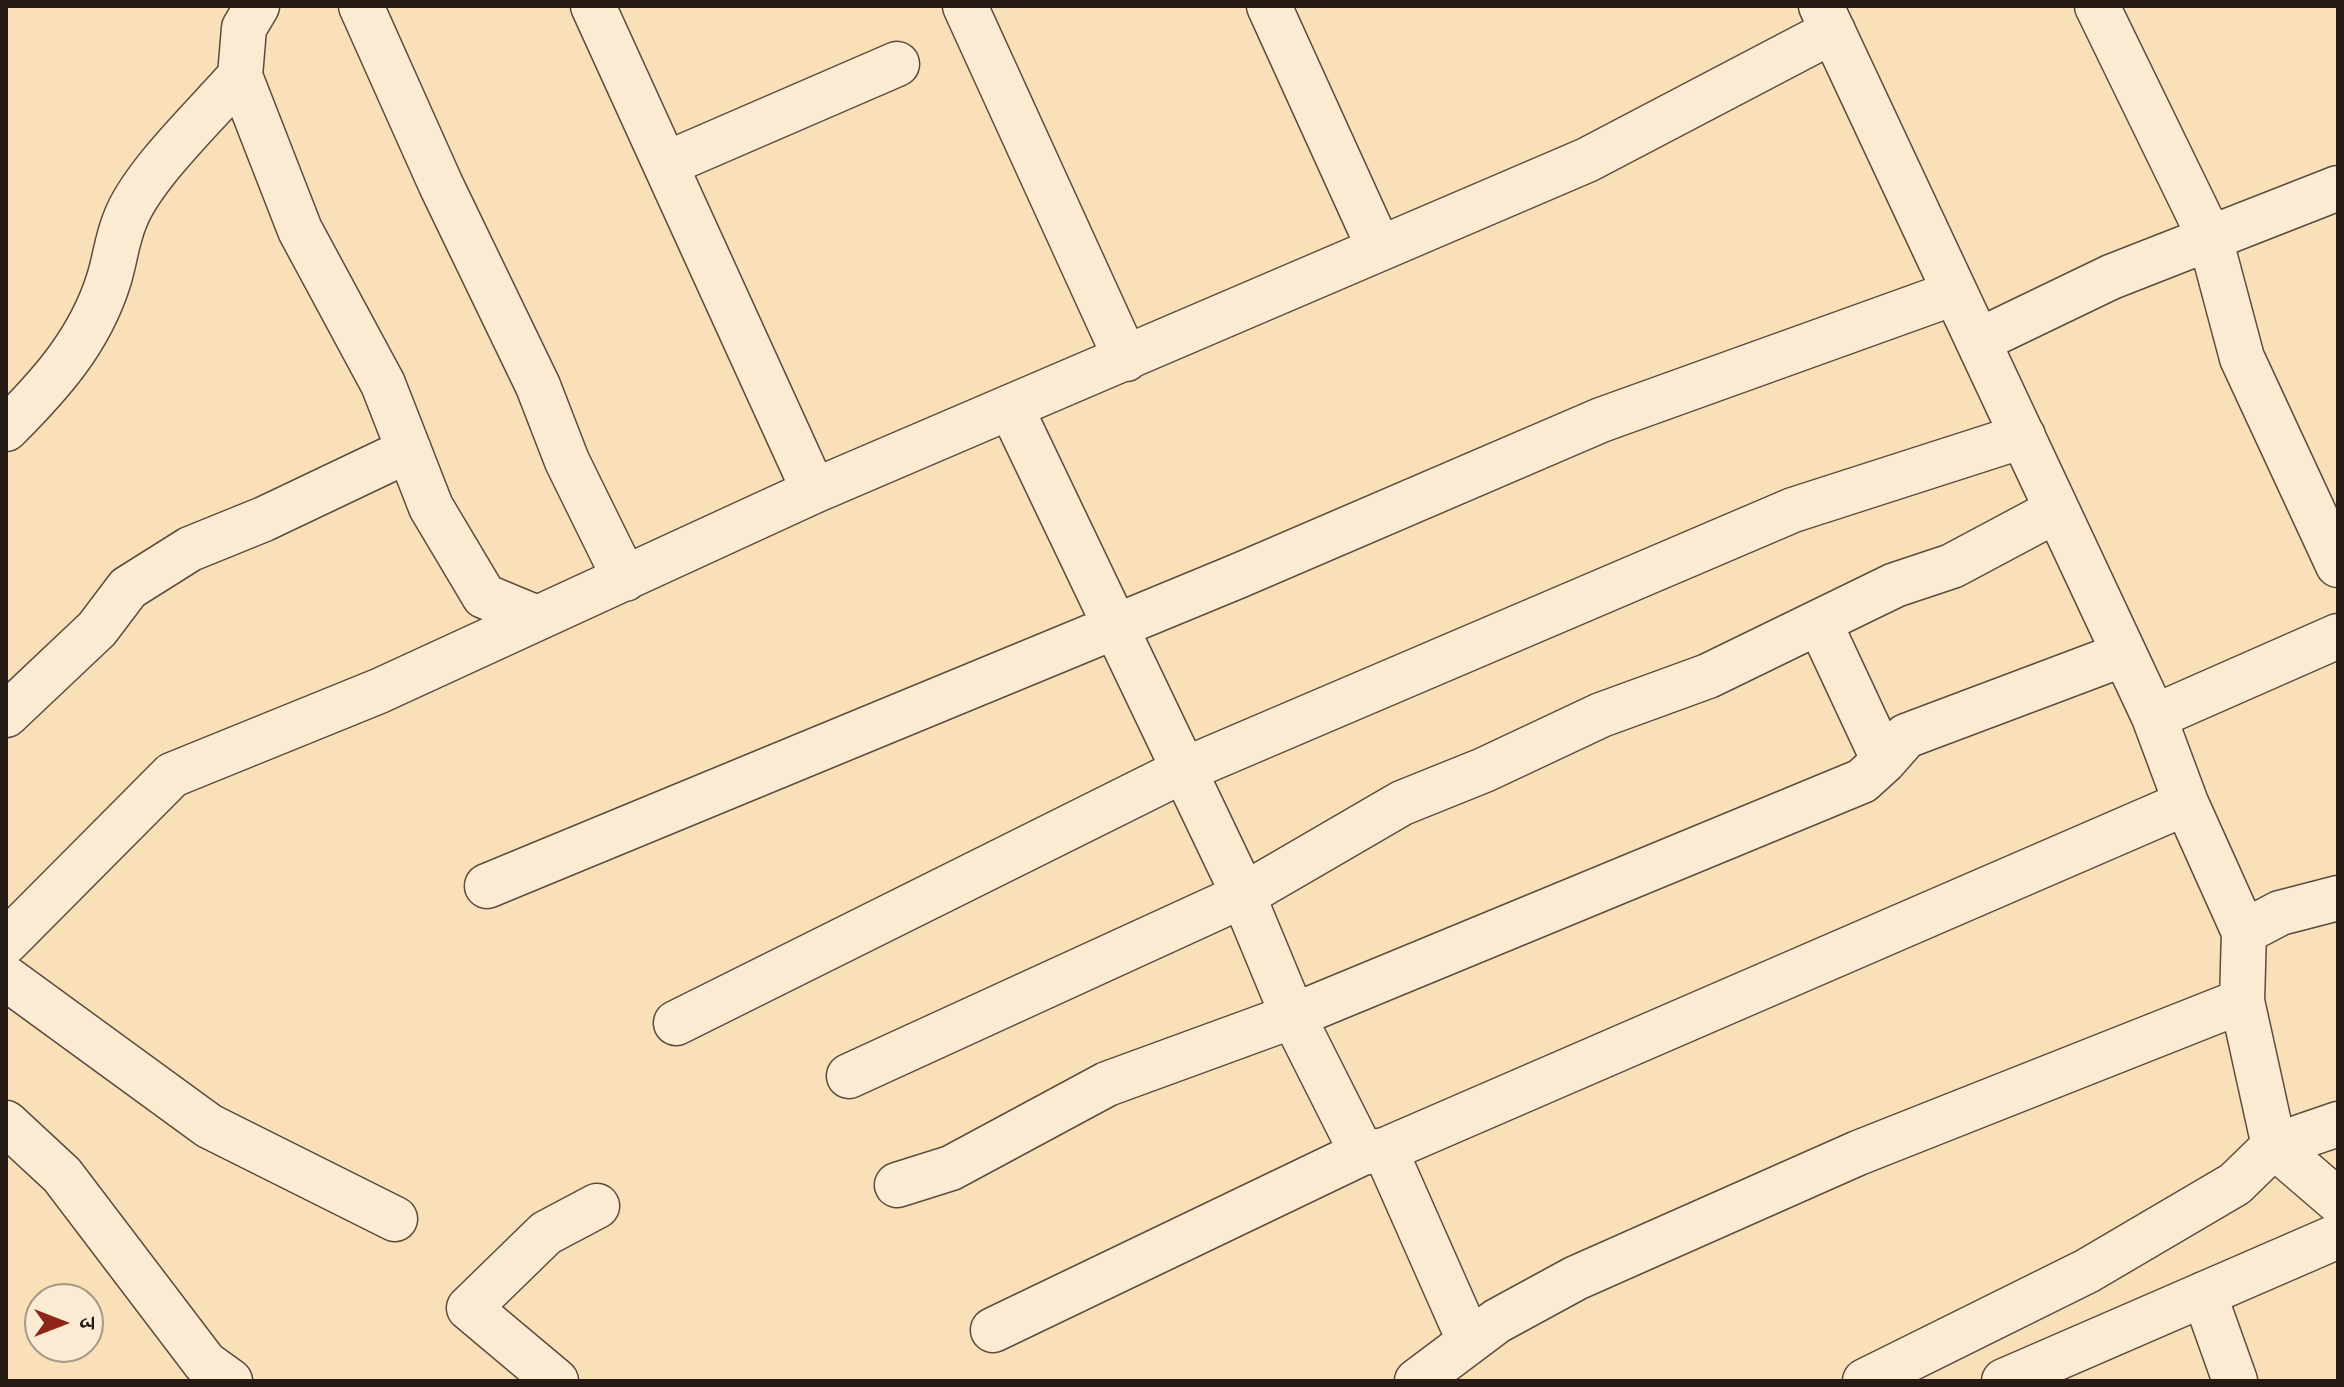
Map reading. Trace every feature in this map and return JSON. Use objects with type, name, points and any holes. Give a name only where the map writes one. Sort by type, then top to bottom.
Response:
[{"type":"street","points":[[257,6],[244,28],[240,76],[300,230],[383,384],[431,507],[484,596],[537,618]]},
{"type":"street","points":[[361,6],[441,185],[538,386],[567,461],[625,579]]},
{"type":"street","points":[[593,6],[814,491]]},
{"type":"street","points":[[965,6],[1126,359]]},
{"type":"street","points":[[2097,6],[2210,238],[2242,358],[2338,565]]},
{"type":"street","points":[[1278,8],[1379,248]]},
{"type":"street","points":[[6,942],[172,775],[379,691],[814,491],[1587,160],[1827,19],[2154,717],[2186,803],[2244,932],[2242,1001],[2274,1146],[2338,1201]]},
{"type":"street","points":[[666,164],[897,64]]},
{"type":"street","points":[[6,429],[52,384],[83,341],[109,282],[125,218],[156,172],[240,76]]},
{"type":"street","points":[[1978,341],[2111,277],[2338,188]]},
{"type":"street","points":[[487,886],[1116,626],[1601,420],[1954,293]]},
{"type":"street","points":[[1011,408],[1184,770],[1293,1016],[1373,1152],[1469,1340]]},
{"type":"street","points":[[676,1023],[1184,770],[1793,510],[2023,436]]},
{"type":"street","points":[[6,715],[97,629],[128,588],[190,549],[250,526],[409,450]]},
{"type":"street","points":[[849,1076],[1242,896],[1402,803],[1484,770],[1601,715],[1708,676],[1895,585],[1952,566],[2057,510]]},
{"type":"street","points":[[1820,624],[1884,761]]},
{"type":"street","points":[[2154,717],[2338,636]]},
{"type":"street","points":[[897,1185],[951,1168],[1107,1084],[1293,1016],[1862,781],[1906,736],[2124,654]]},
{"type":"street","points":[[993,1330],[1373,1152],[2186,803]]},
{"type":"street","points":[[2244,932],[2280,913],[2338,898]]},
{"type":"street","points":[[6,978],[209,1126],[395,1219]]},
{"type":"street","points":[[1417,1381],[1469,1340],[1576,1278],[1858,1153],[2242,1001]]},
{"type":"street","points":[[6,1123],[62,1175],[212,1375]]},
{"type":"street","points":[[1865,1381],[2087,1271],[2235,1184],[2274,1146],[2338,1124]]},
{"type":"street","points":[[556,1381],[469,1308],[546,1233],[597,1206]]},
{"type":"street","points":[[2004,1381],[2338,1236]]},
{"type":"street","points":[[2204,1294],[2235,1381]]}]
